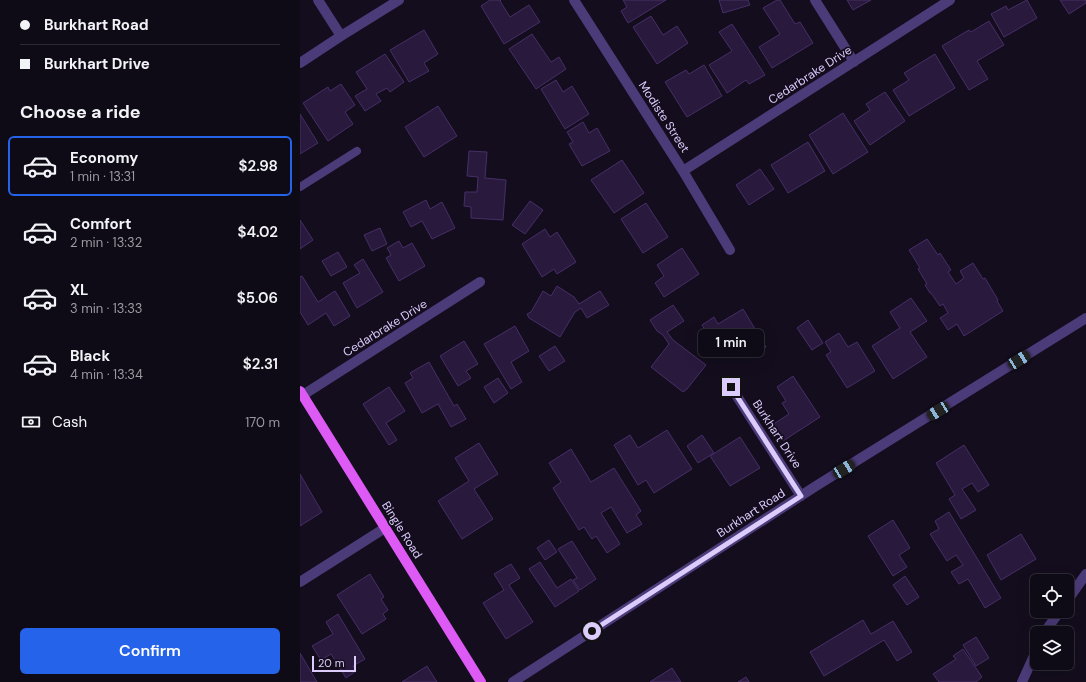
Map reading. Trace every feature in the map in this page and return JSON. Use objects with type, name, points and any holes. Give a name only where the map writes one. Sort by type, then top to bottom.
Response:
[{"type":"main road","name":"Bingle Road","points":[[301,393],[481,682]]},
{"type":"street","points":[[318,0],[341,36]]},
{"type":"street","points":[[300,63],[399,0]]},
{"type":"street","name":"Modiste Street","points":[[574,0],[683,171],[730,250]]},
{"type":"street","points":[[815,0],[854,62]]},
{"type":"street","name":"Cedarbrake Drive","points":[[683,171],[950,0]]},
{"type":"street","name":"Cedarbrake Drive","points":[[301,393],[480,282]]},
{"type":"street","name":"Burkhart Road","points":[[513,682],[801,496],[1086,318]]},
{"type":"street","name":"Burkhart Drive","points":[[731,387],[801,496]]},
{"type":"street","points":[[300,582],[385,528]]},
{"type":"street","points":[[1074,591],[1086,574]]},
{"type":"street","points":[[1022,682],[1030,664]]},
{"type":"lane","points":[[300,187],[357,151]]},
{"type":"building","points":[[490,0],[501,0],[500,1],[510,17],[529,5],[540,22],[504,44],[481,6]]},
{"type":"building","points":[[623,0],[666,0],[628,23],[621,11],[627,7]]},
{"type":"building","points":[[719,0],[748,0],[750,5],[723,13]]},
{"type":"building","points":[[777,0],[780,0],[795,24],[800,22],[813,43],[772,68],[759,47],[780,34],[763,8]]},
{"type":"building","points":[[847,0],[871,0],[853,10]]},
{"type":"building","points":[[1027,0],[1037,18],[1004,37],[991,14],[1006,6],[1008,10]]},
{"type":"building","points":[[1060,0],[1086,0],[1086,3],[1069,14]]},
{"type":"building","points":[[651,16],[663,35],[677,26],[688,43],[657,64],[633,27]]},
{"type":"building","points":[[989,21],[1004,45],[977,61],[988,79],[969,90],[942,46],[969,30],[971,32]]},
{"type":"building","points":[[732,24],[765,75],[749,84],[746,80],[727,93],[709,65],[732,51],[719,32]]},
{"type":"building","points":[[424,30],[438,54],[424,63],[429,71],[409,82],[390,50]]},
{"type":"building","points":[[532,34],[551,62],[559,57],[566,69],[536,89],[509,49]]},
{"type":"building","points":[[385,54],[404,82],[390,92],[387,88],[376,94],[381,101],[365,111],[355,96],[367,89],[356,72]]},
{"type":"building","points":[[935,54],[955,88],[909,116],[893,90],[909,80],[904,73]]},
{"type":"building","points":[[704,65],[722,96],[687,117],[665,82],[686,70],[689,74]]},
{"type":"building","points":[[556,80],[563,92],[572,86],[589,114],[565,129],[541,89]]},
{"type":"building","points":[[341,84],[355,105],[345,112],[353,124],[328,141],[303,103],[328,87],[330,91]]},
{"type":"building","points":[[885,92],[905,121],[870,145],[854,121],[870,110],[866,104]]},
{"type":"building","points":[[438,106],[457,136],[424,157],[405,127]]},
{"type":"building","points":[[843,113],[868,152],[833,174],[809,135]]},
{"type":"building","points":[[300,114],[318,143],[300,154]]},
{"type":"building","points":[[583,122],[589,133],[597,128],[610,151],[582,166],[569,144],[573,142],[567,132]]},
{"type":"building","points":[[808,142],[825,171],[788,193],[771,165]]},
{"type":"building","points":[[469,151],[487,152],[485,178],[506,180],[503,220],[471,218],[471,207],[464,206],[465,192],[477,192],[478,177],[467,176]]},
{"type":"building","points":[[622,160],[644,193],[614,213],[591,180]]},
{"type":"building","points":[[760,169],[774,189],[749,205],[736,185]]},
{"type":"building","points":[[426,200],[430,209],[442,202],[455,228],[432,239],[422,221],[411,227],[403,212]]},
{"type":"building","points":[[530,201],[543,210],[525,234],[512,225]]},
{"type":"building","points":[[646,203],[668,237],[643,253],[621,219]]},
{"type":"building","points":[[300,220],[313,240],[300,249]]},
{"type":"building","points":[[380,228],[387,244],[372,251],[364,235]]},
{"type":"building","points":[[545,229],[550,237],[557,232],[576,262],[557,274],[554,269],[542,277],[522,244]]},
{"type":"building","points":[[927,239],[938,255],[940,253],[951,270],[948,272],[956,284],[964,278],[960,271],[973,263],[983,279],[985,278],[1003,311],[964,336],[957,324],[948,330],[940,318],[948,313],[943,304],[940,306],[925,285],[927,284],[918,269],[920,268],[909,250]]},
{"type":"building","points":[[399,241],[403,248],[412,243],[425,266],[399,281],[386,258],[391,255],[387,248]]},
{"type":"building","points":[[682,248],[699,274],[664,297],[655,283],[664,276],[657,265]]},
{"type":"building","points":[[338,252],[347,267],[331,276],[322,261]]},
{"type":"building","points":[[363,259],[383,292],[357,308],[343,283],[360,273],[354,265]]},
{"type":"building","points":[[302,276],[318,302],[335,291],[350,316],[334,326],[326,313],[308,325],[300,312],[300,277]]},
{"type":"building","points":[[557,286],[574,297],[579,304],[600,291],[609,305],[587,318],[581,308],[575,312],[560,337],[529,318],[527,314],[531,312],[543,291],[551,296]]},
{"type":"building","points":[[911,298],[927,321],[910,332],[927,357],[893,379],[872,346],[900,328],[890,312]]},
{"type":"building","points":[[673,305],[684,321],[667,332],[673,340],[706,365],[683,392],[651,367],[669,344],[663,335],[657,331],[650,320]]},
{"type":"building","points":[[743,309],[766,347],[749,358],[741,345],[721,357],[702,325],[714,317],[718,324]]},
{"type":"building","points":[[808,320],[823,343],[812,350],[797,328]]},
{"type":"building","points":[[515,326],[529,351],[511,362],[522,382],[511,389],[484,344]]},
{"type":"building","points":[[839,333],[848,347],[857,342],[875,371],[847,388],[826,355],[831,352],[825,342]]},
{"type":"building","points":[[464,341],[478,364],[466,371],[471,378],[458,386],[440,356]]},
{"type":"building","points":[[555,346],[565,361],[549,371],[539,356]]},
{"type":"building","points":[[429,362],[454,406],[457,404],[466,419],[451,427],[438,404],[422,413],[405,383],[413,378],[410,373]]},
{"type":"building","points":[[793,376],[820,417],[783,441],[772,425],[789,414],[782,403],[786,401],[777,387]]},
{"type":"building","points":[[498,378],[508,393],[494,403],[484,387]]},
{"type":"building","points":[[389,387],[405,411],[386,423],[397,440],[389,445],[363,404]]},
{"type":"building","points":[[667,430],[692,469],[654,493],[646,480],[638,485],[614,445],[630,435],[638,448]]},
{"type":"building","points":[[702,435],[714,453],[698,463],[687,446]]},
{"type":"building","points":[[740,437],[760,468],[730,486],[710,456]]},
{"type":"building","points":[[479,443],[498,474],[474,489],[493,519],[462,539],[438,501],[469,481],[455,458]]},
{"type":"building","points":[[964,445],[989,485],[978,492],[972,483],[962,489],[976,510],[961,519],[949,499],[955,495],[936,463]]},
{"type":"building","points":[[571,449],[591,482],[614,468],[641,511],[636,515],[642,524],[627,533],[611,507],[601,513],[620,544],[607,553],[596,536],[592,539],[584,527],[579,530],[553,488],[561,482],[549,463]]},
{"type":"building","points":[[300,474],[322,512],[300,526]]},
{"type":"building","points":[[949,512],[1001,598],[985,608],[968,579],[959,584],[951,572],[963,565],[956,555],[947,561],[930,534],[939,529],[935,521]]},
{"type":"building","points":[[893,520],[910,548],[899,555],[907,567],[893,576],[868,536]]},
{"type":"building","points":[[1021,534],[1036,559],[1001,580],[987,555]]},
{"type":"building","points":[[549,540],[557,552],[545,560],[537,548]]},
{"type":"building","points":[[572,541],[596,579],[580,590],[573,580],[577,578],[558,549]]},
{"type":"building","points":[[540,562],[557,588],[571,579],[579,591],[555,607],[529,569]]},
{"type":"building","points":[[511,564],[520,578],[509,585],[533,622],[506,639],[483,603],[504,590],[494,574]]},
{"type":"building","points":[[370,574],[384,597],[381,599],[388,610],[383,614],[386,619],[362,634],[337,595]]},
{"type":"building","points":[[905,576],[919,597],[907,605],[893,585]]},
{"type":"building","points":[[338,614],[365,659],[353,666],[356,671],[346,678],[331,654],[321,660],[312,646],[333,634],[326,622]]},
{"type":"building","points":[[863,620],[871,634],[893,621],[912,652],[897,661],[884,640],[824,676],[810,652]]},
{"type":"building","points":[[976,637],[989,658],[976,666],[963,645]]},
{"type":"building","points":[[963,649],[982,677],[976,682],[939,682],[933,674],[956,659],[953,656]]},
{"type":"building","points":[[300,653],[317,682],[300,682]]},
{"type":"building","points":[[427,666],[437,682],[402,682]]},
{"type":"building","points":[[672,668],[681,682],[650,682]]},
{"type":"building","points":[[746,677],[749,682],[738,682]]},
{"type":"route","points":[[592,631],[801,496],[731,387]]}]
